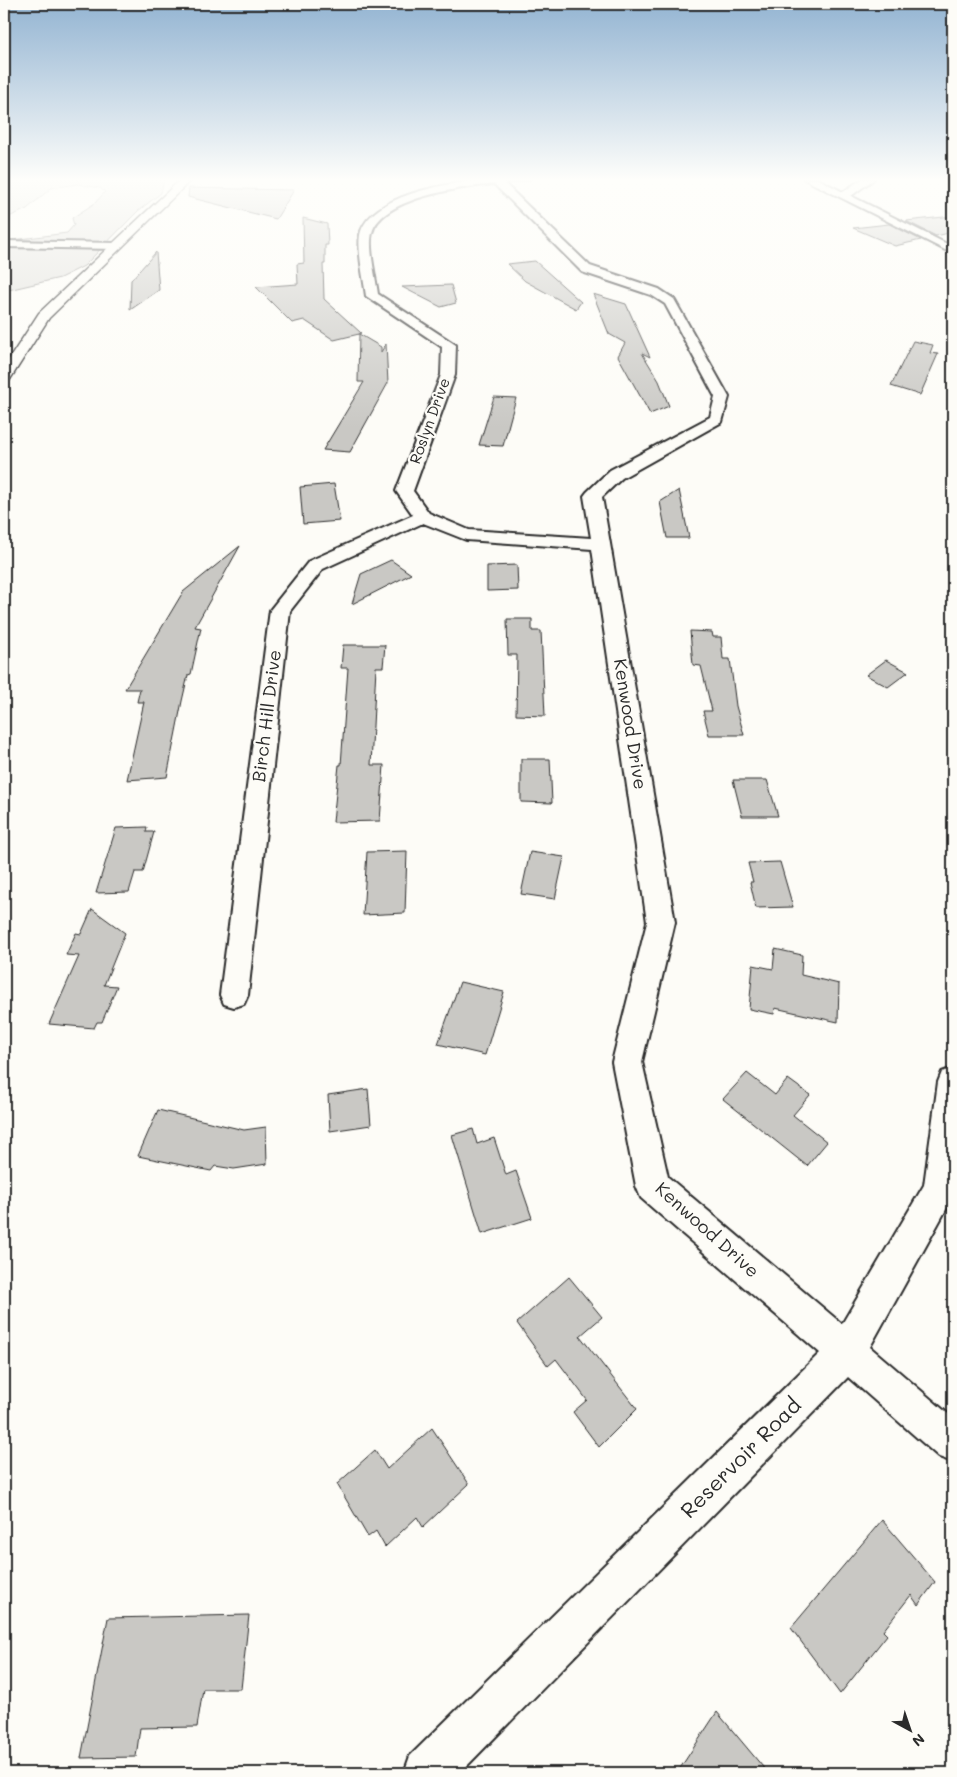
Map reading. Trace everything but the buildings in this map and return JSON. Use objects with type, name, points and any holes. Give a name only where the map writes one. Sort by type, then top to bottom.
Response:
[{"type":"street","points":[[4,378],[44,316],[100,262]]},
{"type":"street","name":"Roslyn Drive","points":[[369,262],[372,296],[449,345],[448,375],[404,491],[423,517]]},
{"type":"street","name":"Kenwood Drive","points":[[579,262],[586,269],[654,292],[670,302],[722,397],[717,419],[616,474],[593,496],[661,922],[627,1062],[653,1186],[953,1443]]},
{"type":"street","points":[[423,517],[466,535],[601,544]]},
{"type":"street","name":"Birch Hill Drive","points":[[234,995],[280,610],[316,565],[423,517]]},
{"type":"street","name":"Reservoir Road","points":[[427,1773],[846,1353],[940,1189],[953,1082]]},
{"type":"shaded area","points":[[4,262],[88,262],[84,266],[60,278],[4,291]]}]
